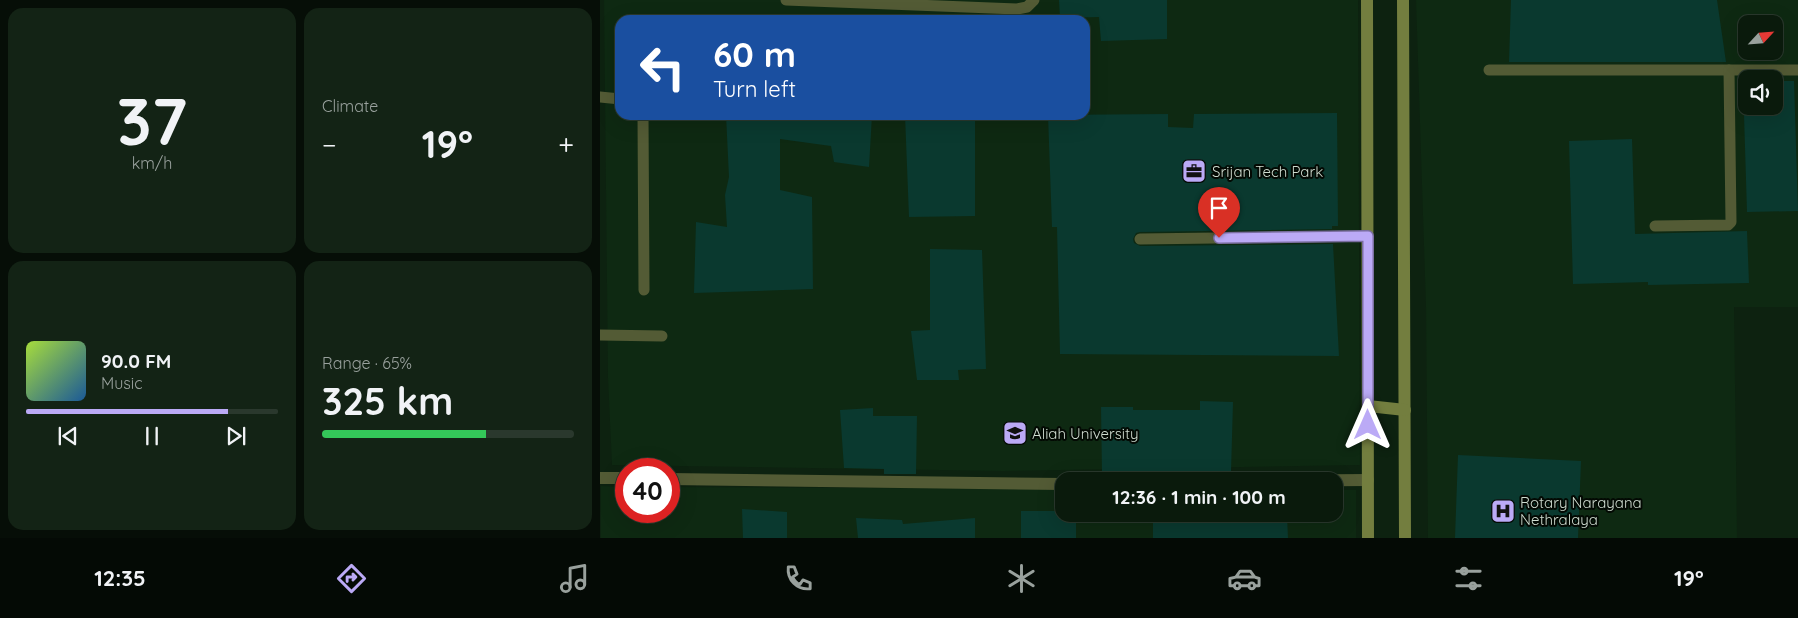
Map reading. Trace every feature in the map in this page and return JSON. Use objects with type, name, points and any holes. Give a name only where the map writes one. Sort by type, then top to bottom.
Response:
[{"type":"street","points":[[1367,0],[1368,538]]},
{"type":"street","points":[[1403,0],[1405,538]]},
{"type":"street","points":[[1368,406],[1405,410]]},
{"type":"street","points":[[600,478],[615,478]]},
{"type":"street","points":[[680,479],[1055,484]]},
{"type":"street","points":[[1343,480],[1368,480]]},
{"type":"lane","points":[[786,0],[1017,9],[1027,7],[1034,0]]},
{"type":"lane","points":[[1489,70],[1798,70]]},
{"type":"lane","points":[[1655,226],[1728,225],[1733,219],[1729,70]]},
{"type":"lane","points":[[600,97],[615,98]]},
{"type":"lane","points":[[643,120],[644,290]]},
{"type":"lane","points":[[1140,239],[1368,236]]},
{"type":"lane","points":[[600,334],[662,336]]},
{"type":"shaded area","points":[[604,0],[1358,0],[1360,465],[1003,471],[680,466],[680,458],[615,458],[615,465],[612,465],[608,378]]},
{"type":"shaded area","points":[[1416,0],[1798,0],[1798,307],[1734,307],[1737,538],[1428,538],[1426,307]]},
{"type":"shaded area","points":[[601,486],[615,487],[615,523],[680,523],[680,487],[1055,489],[1055,522],[1343,522],[1343,490],[1356,490],[1356,538],[601,538]]},
{"type":"building","points":[[1059,0],[1167,0],[1167,39],[1101,41],[1099,17],[1090,17],[1090,15],[1060,15]]},
{"type":"building","points":[[1511,0],[1717,0],[1726,62],[1509,62]]},
{"type":"building","points":[[1783,81],[1794,81],[1798,211],[1747,212],[1744,115],[1783,115]]},
{"type":"building","points":[[1337,113],[1338,226],[1332,226],[1332,229],[1140,232],[1136,233],[1133,239],[1134,243],[1140,246],[1333,244],[1339,356],[1060,354],[1057,227],[1052,227],[1048,120],[1090,120],[1090,115],[1168,114],[1168,127],[1193,128],[1194,114]]},
{"type":"building","points":[[726,120],[872,120],[869,167],[834,162],[831,146],[780,139],[780,190],[812,197],[813,289],[694,293],[696,222],[727,227],[725,195],[729,177]]},
{"type":"building","points":[[905,120],[975,120],[975,216],[909,217]]},
{"type":"building","points":[[1632,139],[1635,234],[1747,231],[1749,283],[1648,285],[1648,282],[1573,284],[1569,141]]},
{"type":"building","points":[[930,249],[982,250],[986,369],[958,370],[959,380],[917,380],[911,331],[930,330]]},
{"type":"building","points":[[1200,401],[1233,402],[1231,472],[1102,472],[1101,407],[1133,407],[1133,410],[1200,410]]},
{"type":"building","points":[[873,408],[873,416],[917,416],[916,474],[884,474],[884,469],[844,468],[840,410]]},
{"type":"building","points":[[1458,455],[1581,461],[1578,538],[1455,538]]},
{"type":"building","points":[[742,509],[787,512],[787,538],[743,538]]},
{"type":"building","points":[[1021,511],[1055,511],[1055,522],[1076,522],[1076,538],[1021,538]]},
{"type":"building","points":[[856,518],[902,520],[903,524],[975,518],[975,538],[858,538]]},
{"type":"building","points":[[1153,522],[1287,522],[1288,538],[1153,538]]},
{"type":"place","name":"Srijan Tech Park","points":[[1194,171]]},
{"type":"place","name":"Aliah University","points":[[1015,433]]},
{"type":"place","name":"Rotary Narayana Nethralaya","points":[[1503,511]]},
{"type":"route","points":[[1219,238],[1368,236],[1368,425]]}]
